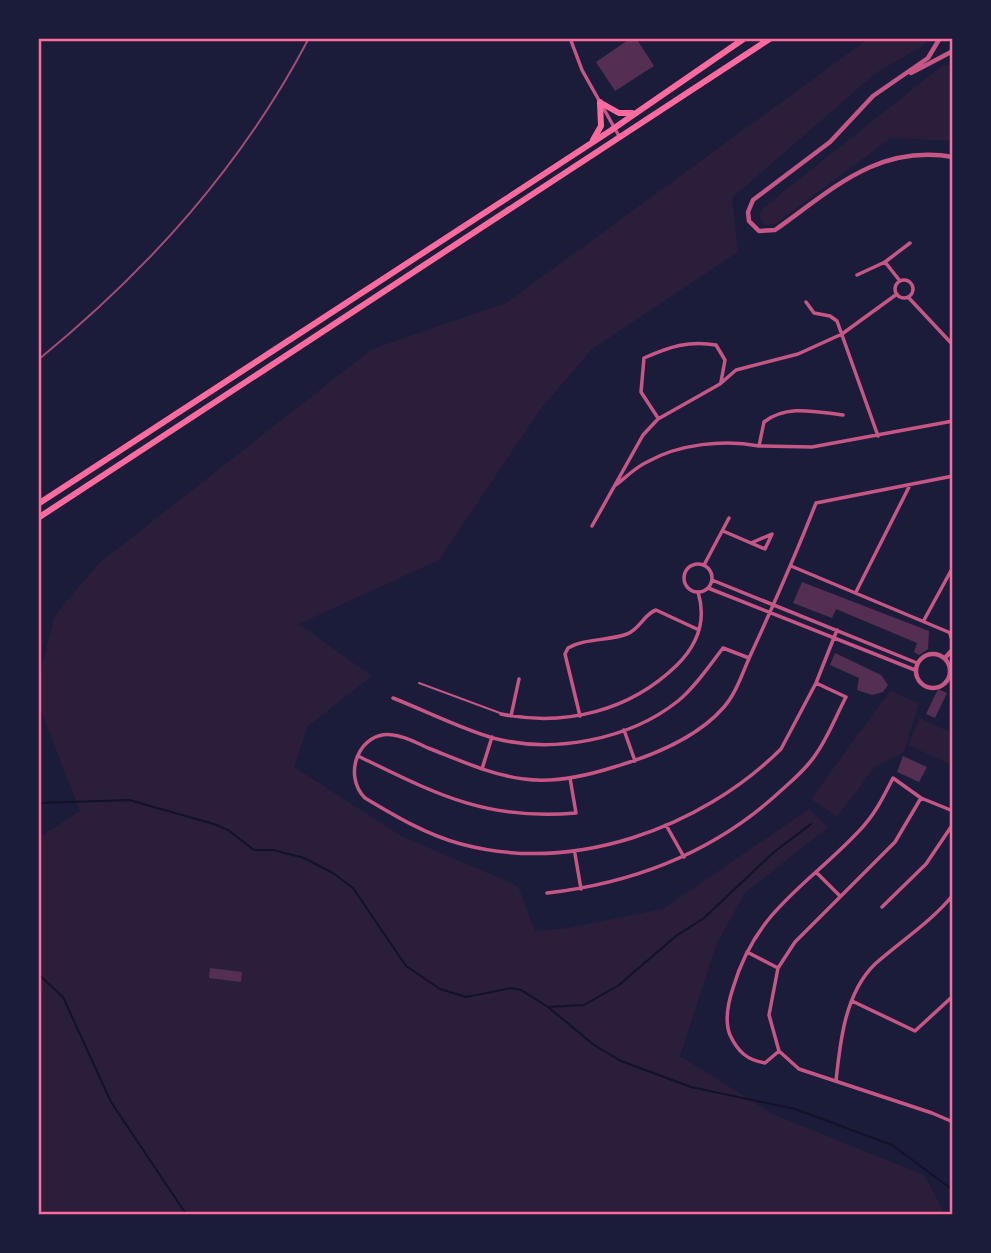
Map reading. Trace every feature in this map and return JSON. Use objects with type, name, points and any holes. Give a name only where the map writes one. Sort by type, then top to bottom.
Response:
[{"type":"highway","points":[[38,504],[614,128],[746,38]]},
{"type":"highway","points":[[38,518],[771,38]]},
{"type":"highway","points":[[600,102],[620,113],[638,111]]},
{"type":"highway","points":[[591,143],[601,125],[600,102]]},
{"type":"street","points":[[570,38],[582,71],[620,138]]},
{"type":"street","points":[[939,41],[941,50],[950,52]]},
{"type":"street","points":[[939,41],[928,58],[873,96],[814,155],[760,193],[748,212],[752,226],[759,231],[775,230],[855,174],[891,158],[914,153],[953,157]]},
{"type":"street","points":[[907,74],[916,72],[950,52]]},
{"type":"street","points":[[857,275],[885,262],[910,243]]},
{"type":"street","points":[[885,262],[900,281],[908,282],[912,286],[912,294],[908,297]]},
{"type":"street","points":[[897,294],[895,289],[900,281]]},
{"type":"street","points":[[897,294],[908,297],[953,345]]},
{"type":"street","points":[[592,526],[643,435],[658,419],[720,384],[736,370],[798,354],[842,334],[897,294]]},
{"type":"street","points":[[807,302],[814,313],[834,318],[878,436]]},
{"type":"street","points":[[658,419],[641,392],[644,358],[668,347],[695,341],[716,345],[725,360],[720,384]]},
{"type":"street","points":[[759,446],[764,422],[771,417],[802,410],[843,415]]},
{"type":"street","points":[[615,486],[647,462],[683,449],[736,442],[759,446],[811,447],[953,421]]},
{"type":"street","points":[[837,630],[816,683],[780,749],[724,796],[666,825],[575,853],[497,852],[459,844],[424,830],[365,798],[358,791],[352,771],[358,755],[373,739],[393,735],[481,769],[525,779],[570,778],[635,761],[705,725],[726,705],[772,610],[816,503],[953,476]]},
{"type":"street","points":[[856,592],[910,485]]},
{"type":"street","points":[[704,565],[729,518]]},
{"type":"street","points":[[723,531],[751,543],[765,549],[772,534],[751,543]]},
{"type":"street","points":[[691,565],[704,565],[711,573],[712,580],[708,587],[698,592],[686,587],[684,575],[691,565]]},
{"type":"street","points":[[792,565],[925,620],[951,634],[953,643]]},
{"type":"street","points":[[925,620],[953,567]]},
{"type":"street","points":[[712,580],[917,663]]},
{"type":"street","points":[[708,587],[772,610],[915,670],[925,686],[939,687],[950,682],[951,661],[929,653],[917,663],[915,670]]},
{"type":"street","points":[[501,714],[580,716],[618,706],[649,690],[692,649],[699,631],[702,606],[698,592]]},
{"type":"street","points":[[580,716],[565,653],[568,648],[628,634],[638,628],[651,611],[656,610],[699,631]]},
{"type":"street","points":[[393,698],[492,737],[544,745],[577,743],[624,729],[678,701],[699,680],[723,648],[749,658]]},
{"type":"street","points":[[945,658],[953,649]]},
{"type":"street","points":[[511,716],[519,679]]},
{"type":"street","points":[[547,893],[581,890],[619,882],[684,857],[761,808],[800,774],[817,754],[846,697],[816,683]]},
{"type":"street","points":[[624,729],[635,761]]},
{"type":"street","points":[[481,769],[492,737]]},
{"type":"street","points":[[358,755],[437,794],[470,806],[507,813],[576,813],[570,778]]},
{"type":"street","points":[[779,1051],[765,1063],[752,1061],[737,1049],[728,1030],[727,1006],[747,952],[776,907],[859,832],[877,809],[893,778],[921,798],[953,811]]},
{"type":"street","points":[[921,798],[895,842],[794,942],[778,968],[769,1015],[779,1051],[799,1069],[953,1122]]},
{"type":"street","points":[[883,907],[926,864],[953,824]]},
{"type":"street","points":[[666,825],[684,857]]},
{"type":"street","points":[[575,853],[581,890]]},
{"type":"street","points":[[816,872],[839,895]]},
{"type":"street","points":[[836,1081],[842,1030],[852,1002],[873,967],[953,895]]},
{"type":"street","points":[[747,952],[778,968]]},
{"type":"street","points":[[852,1002],[915,1031],[953,996]]},
{"type":"lane","points":[[419,683],[501,714]]},
{"type":"shaded area","points":[[868,39],[924,39],[927,43],[876,73],[732,198],[738,252],[591,350],[539,411],[439,560],[299,624],[372,676],[308,726],[294,767],[403,837],[518,886],[535,931],[568,928],[663,909],[809,809],[828,827],[745,893],[717,943],[680,1056],[773,1114],[924,1175],[945,1214],[39,1214],[38,838],[80,811],[39,706],[39,676],[55,615],[98,564],[372,349],[506,303]]},
{"type":"shaded area","points":[[952,64],[952,141],[891,138],[775,224],[764,225],[759,215],[764,207],[943,65]]},
{"type":"shaded area","points":[[890,691],[919,703],[904,752],[875,767],[837,817],[811,799]]},
{"type":"shaded area","points":[[920,718],[952,733],[952,765],[908,745]]},
{"type":"building","points":[[631,38],[636,38],[654,66],[615,91],[596,62]]},
{"type":"building","points":[[802,582],[929,631],[928,649],[919,655],[914,652],[917,643],[836,609],[832,618],[793,603]]},
{"type":"building","points":[[835,653],[881,675],[888,685],[883,692],[872,695],[857,690],[859,678],[830,665]]},
{"type":"building","points":[[938,689],[947,693],[935,718],[926,714]]},
{"type":"building","points":[[903,756],[927,767],[919,782],[897,772]]},
{"type":"building","points":[[210,968],[242,972],[241,982],[209,978]]},
{"type":"waterway","points":[[38,803],[129,800],[214,824],[228,830],[254,850],[273,850],[304,858],[333,873],[353,888],[406,966],[440,989],[466,997],[511,988],[521,990],[548,1007],[584,1005],[619,985],[676,936],[704,918],[774,852],[811,824]]},
{"type":"waterway","points":[[38,974],[63,997],[111,1102],[186,1214]]},
{"type":"waterway","points":[[548,1007],[594,1045],[621,1061],[691,1087],[795,1109],[892,1145],[953,1190]]},
{"type":"railway","points":[[38,360],[118,289],[190,213],[254,130],[309,38]]}]
